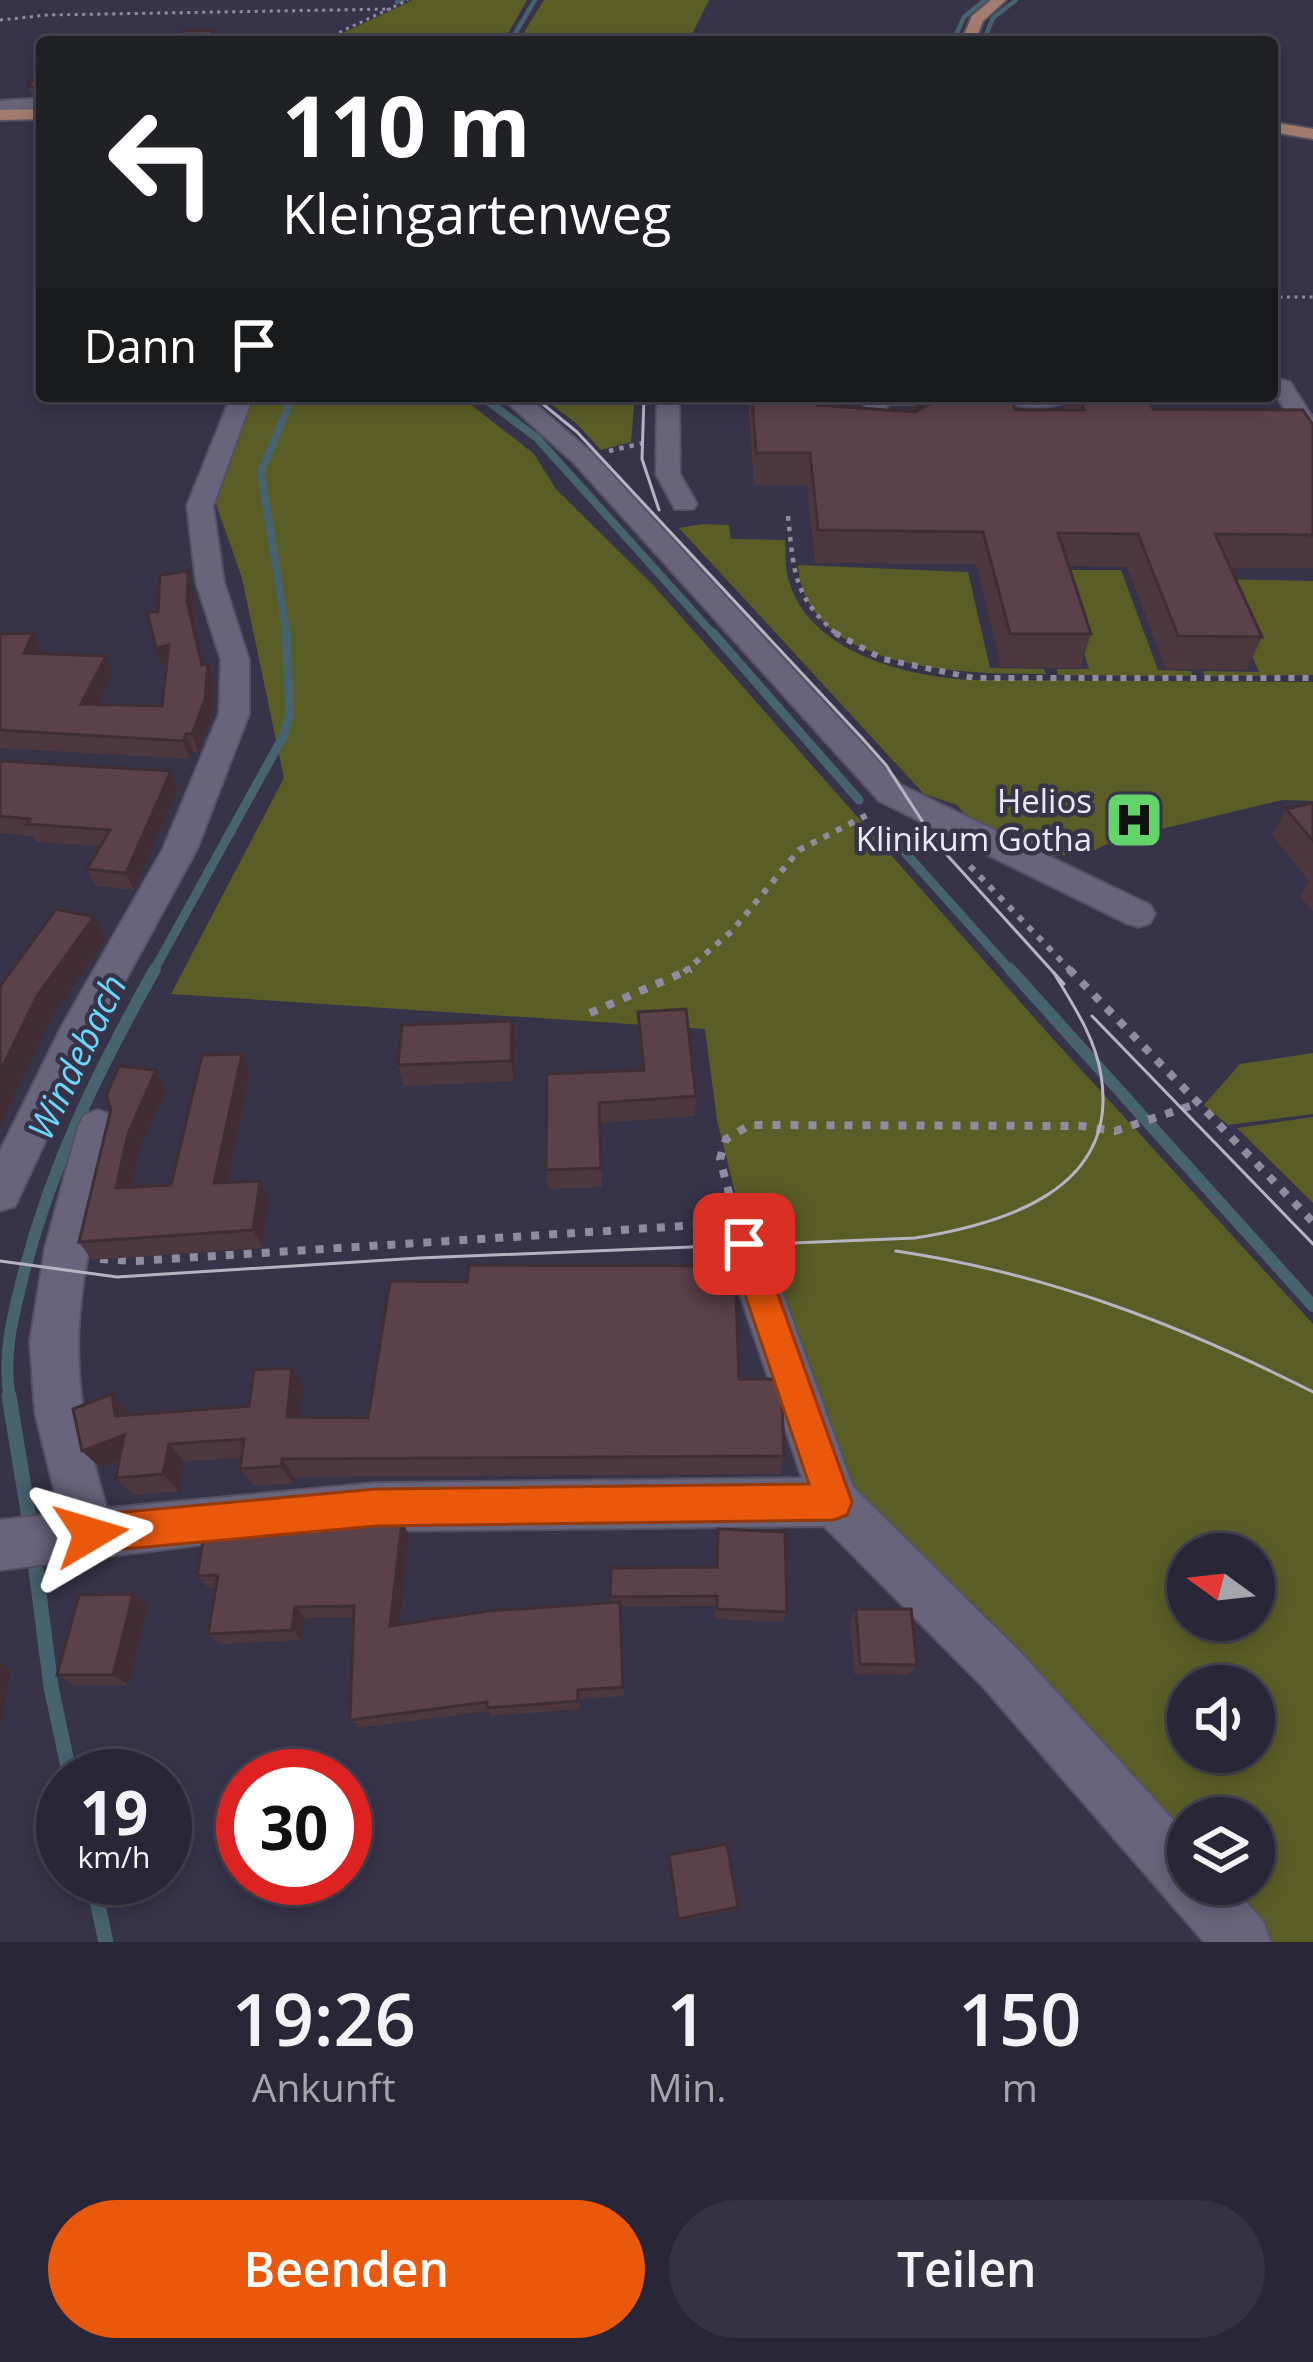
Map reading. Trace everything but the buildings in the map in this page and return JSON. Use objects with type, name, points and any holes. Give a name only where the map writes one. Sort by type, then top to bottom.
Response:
[{"type":"main road","points":[[970,36],[977,19],[999,0]]},
{"type":"main road","points":[[0,111],[36,114]]},
{"type":"main road","points":[[1278,129],[1313,134]]},
{"type":"street","points":[[0,111],[36,104]]},
{"type":"street","points":[[1282,387],[1313,436]]},
{"type":"street","points":[[0,1192],[76,1035],[166,878],[199,775],[235,714],[236,660],[210,582],[200,506],[240,402]]},
{"type":"street","points":[[520,402],[583,458],[890,793],[1138,914]]},
{"type":"street","points":[[668,402],[668,474],[684,504]]},
{"type":"street","points":[[874,402],[881,428],[911,432],[924,406],[958,402]]},
{"type":"street","points":[[98,1127],[66,1257],[52,1369],[61,1433],[39,1539],[376,1508],[834,1502]]},
{"type":"street","points":[[744,1244],[834,1502],[1002,1670],[1167,1855]]},
{"type":"street","points":[[1210,1905],[1242,1942]]},
{"type":"path","points":[[332,36],[408,0]]},
{"type":"path","points":[[0,20],[49,15],[392,9]]},
{"type":"path","points":[[357,11],[377,16]]},
{"type":"path","points":[[1278,297],[1313,297]]},
{"type":"path","points":[[807,402],[808,415]]},
{"type":"path","points":[[583,458],[650,443]]},
{"type":"path","points":[[788,516],[795,581],[807,608],[841,638],[891,662],[968,677],[1313,678]]},
{"type":"path","points":[[590,1013],[691,970],[732,931],[799,850],[912,803],[1313,1222]]},
{"type":"path","points":[[66,1257],[136,1261],[737,1222],[720,1159],[726,1139],[750,1125],[1082,1126],[1115,1131],[1196,1104]]},
{"type":"shaded area","points":[[413,0],[527,0],[507,36],[337,36]]},
{"type":"shaded area","points":[[544,0],[709,0],[691,36],[522,36]]},
{"type":"shaded area","points":[[250,402],[468,402],[534,454],[556,489],[655,587],[1045,1030],[1313,1324],[1313,1942],[1266,1942],[1235,1905],[1275,1905],[1275,1797],[1167,1797],[1167,1828],[845,1491],[742,1220],[717,1120],[705,1029],[171,994],[284,778],[242,578],[212,493]]},
{"type":"shaded area","points":[[548,402],[634,402],[631,442],[601,450]]},
{"type":"shaded area","points":[[729,525],[731,539],[785,540],[788,578],[799,604],[816,625],[837,642],[890,666],[973,680],[1313,682],[1313,801],[1283,800],[1115,840],[1091,852],[1043,857],[973,824],[957,805],[924,794],[679,528]]},
{"type":"shaded area","points":[[798,565],[968,572],[990,668],[1044,669],[1046,674],[935,668],[859,647],[829,628],[808,601]]},
{"type":"shaded area","points":[[1058,570],[1121,570],[1158,670],[1191,671],[1193,676],[1058,675],[1057,669],[1089,669]]},
{"type":"shaded area","points":[[1218,579],[1313,581],[1313,675],[1205,676],[1203,671],[1259,672]]},
{"type":"shaded area","points":[[1313,1053],[1313,1114],[1228,1125],[1204,1105],[1240,1064]]},
{"type":"shaded area","points":[[1313,1117],[1313,1203],[1237,1128]]},
{"type":"waterway","points":[[397,2],[403,0]]},
{"type":"waterway","points":[[514,36],[535,0]]},
{"type":"waterway","points":[[956,36],[964,17],[985,0]]},
{"type":"waterway","points":[[986,36],[993,18],[1016,0]]},
{"type":"waterway","name":"Windebach","points":[[287,636],[261,472],[290,402]]},
{"type":"waterway","points":[[489,402],[537,438],[715,636]]},
{"type":"waterway","name":"Windebach","points":[[153,972],[284,735],[290,713],[286,633]]},
{"type":"waterway","points":[[713,633],[859,800]]},
{"type":"waterway","points":[[883,828],[1012,972]]},
{"type":"waterway","name":"Windebach","points":[[10,1399],[7,1367],[13,1319],[49,1191],[96,1080],[155,969]]},
{"type":"waterway","points":[[1010,969],[1313,1306]]},
{"type":"waterway","name":"Windebach","points":[[9,1396],[31,1530]]},
{"type":"waterway","name":"Windebach","points":[[34,1554],[64,1749]]},
{"type":"waterway","name":"Windebach","points":[[98,1905],[106,1942]]},
{"type":"tram line","points":[[540,402],[577,432],[862,738],[886,765],[937,844],[1064,984]]},
{"type":"tram line","points":[[644,402],[642,459],[659,510]]},
{"type":"tram line","points":[[0,1261],[117,1277],[419,1258],[915,1238],[984,1223],[1018,1211],[1074,1173],[1092,1147],[1102,1114],[1101,1075],[1094,1048],[1054,973]]},
{"type":"tram line","points":[[1092,1016],[1313,1244]]},
{"type":"tram line","points":[[896,1251],[1005,1273],[1110,1304],[1212,1344],[1313,1392]]},
{"type":"place","name":"Helios Klinikum Gotha","points":[[1134,820]]},
{"type":"route","points":[[91,1534],[376,1508],[555,1502],[834,1502],[744,1244]]}]
